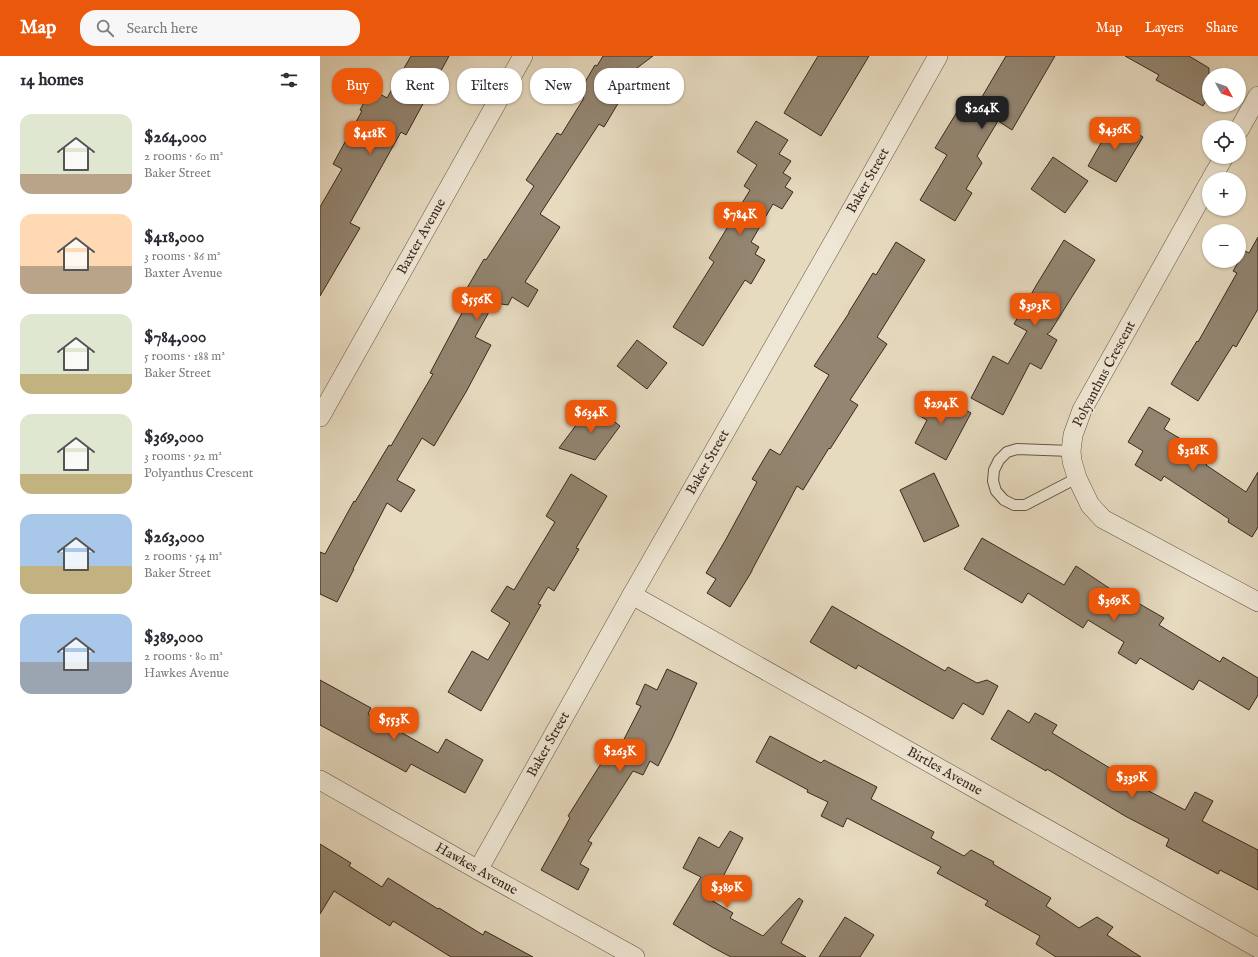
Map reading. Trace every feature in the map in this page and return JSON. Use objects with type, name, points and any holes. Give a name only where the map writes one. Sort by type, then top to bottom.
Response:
[{"type":"street","name":"Baxter Avenue","points":[[320,417],[523,56]]},
{"type":"street","name":"Baker Street","points":[[478,870],[632,595],[834,242],[938,56]]},
{"type":"street","points":[[1245,120],[1258,96]]},
{"type":"street","name":"Polyanthus Crescent","points":[[1202,196],[1082,410],[1073,435],[1071,451],[1072,461],[1077,478],[1090,505],[1103,519],[1258,602]]},
{"type":"street","name":"Birtles Avenue","points":[[632,595],[1258,948]]},
{"type":"street","name":"Hawkes Avenue","points":[[320,780],[635,957]]},
{"type":"lane","points":[[1071,451],[1017,449],[1007,452],[999,460],[994,470],[993,481],[996,491],[1004,500],[1014,505],[1025,505],[1077,478]]},
{"type":"building","points":[[411,56],[449,56],[442,68],[404,68]]},
{"type":"building","points":[[603,56],[653,56],[637,68],[594,68],[594,104],[618,104],[604,127],[599,124],[540,214],[560,227],[525,282],[538,290],[528,307],[512,297],[508,305],[494,303],[475,337],[491,345],[466,392],[434,446],[422,438],[397,480],[415,490],[401,512],[387,503],[337,602],[320,594],[320,552],[325,554],[354,501],[355,502],[389,445],[391,446],[433,374],[430,373],[463,311],[456,307],[484,259],[486,260],[534,186],[526,180],[557,133],[561,135],[580,104],[586,104],[586,80],[595,65],[597,66]]},
{"type":"building","points":[[818,56],[869,56],[821,136],[784,113]]},
{"type":"building","points":[[1006,56],[1055,56],[1012,130],[998,121],[977,156],[982,163],[966,189],[972,193],[955,221],[920,200],[947,155],[935,148],[960,107],[972,114]]},
{"type":"building","points":[[1125,56],[1189,56],[1209,68],[1202,68],[1202,105],[1156,80],[1159,75]]},
{"type":"building","points":[[391,91],[391,104],[423,104],[406,135],[401,132],[350,223],[360,228],[320,296],[320,207],[342,169],[333,164],[362,111],[360,110],[363,104],[383,104],[383,96],[387,98]]},
{"type":"building","points":[[1114,120],[1143,137],[1116,182],[1088,166]]},
{"type":"building","points":[[756,121],[788,140],[779,154],[791,161],[783,173],[791,178],[785,187],[793,192],[782,209],[773,204],[751,242],[759,247],[755,254],[765,260],[751,284],[745,280],[703,346],[673,327],[714,262],[709,258],[750,190],[744,186],[757,165],[737,152]]},
{"type":"building","points":[[1053,157],[1088,181],[1065,213],[1031,189]]},
{"type":"building","points":[[1258,237],[1258,309],[1236,347],[1233,345],[1198,401],[1171,384],[1197,341],[1198,342],[1237,273],[1233,271],[1235,268],[1246,268],[1246,252],[1249,253]]},
{"type":"building","points":[[1064,240],[1095,260],[1050,332],[1047,334],[1057,340],[1041,369],[1030,363],[1003,415],[971,398],[993,356],[1008,364],[1027,331],[1014,324]]},
{"type":"building","points":[[896,242],[925,260],[877,337],[887,344],[850,400],[858,405],[803,490],[797,486],[752,571],[730,607],[707,593],[716,579],[706,573],[757,482],[752,479],[770,449],[780,455],[829,375],[814,366],[873,273],[876,275]]},
{"type":"building","points":[[637,340],[667,363],[647,389],[617,366]]},
{"type":"building","points":[[931,391],[971,413],[946,460],[915,443],[927,420],[918,415]]},
{"type":"building","points":[[592,404],[620,426],[595,460],[559,448]]},
{"type":"building","points":[[1149,407],[1170,419],[1164,429],[1211,457],[1206,465],[1246,492],[1258,472],[1258,527],[1252,537],[1228,522],[1229,519],[1164,476],[1161,481],[1135,465],[1143,451],[1128,442]]},
{"type":"building","points":[[934,473],[959,526],[924,542],[900,490]]},
{"type":"building","points":[[571,474],[607,496],[576,548],[579,549],[554,591],[548,587],[538,604],[541,605],[481,711],[448,692],[472,651],[488,660],[510,623],[491,611],[507,586],[514,590],[555,522],[546,516]]},
{"type":"building","points":[[982,538],[1064,585],[1076,566],[1118,594],[1119,592],[1164,618],[1159,625],[1220,662],[1223,657],[1258,678],[1258,695],[1249,710],[1199,680],[1193,690],[1140,658],[1136,664],[1118,653],[1124,642],[1088,620],[1083,628],[1028,593],[1022,603],[964,569]]},
{"type":"building","points":[[832,606],[945,671],[948,667],[977,683],[987,680],[998,686],[983,715],[963,703],[953,719],[858,665],[856,669],[810,642]]},
{"type":"building","points":[[667,669],[697,683],[658,766],[650,761],[643,775],[633,771],[588,841],[592,843],[580,864],[589,869],[578,890],[541,870],[570,818],[568,816],[614,743],[620,747],[641,706],[636,704],[645,684],[657,690]]},
{"type":"building","points":[[320,680],[371,708],[368,714],[438,753],[446,739],[483,760],[465,793],[411,764],[406,772],[320,725]]},
{"type":"building","points":[[1008,710],[1029,723],[1035,713],[1057,725],[1052,733],[1123,776],[1122,777],[1185,810],[1195,792],[1213,801],[1202,821],[1258,850],[1258,890],[1220,870],[1218,874],[1166,846],[1169,839],[1125,816],[1047,769],[1046,771],[991,739]]},
{"type":"building","points":[[770,736],[821,763],[824,760],[877,787],[871,799],[934,832],[931,838],[964,856],[971,850],[994,862],[993,864],[1051,898],[1046,906],[1079,928],[1097,917],[1113,927],[1107,935],[1141,957],[1056,957],[1036,944],[1040,936],[985,905],[988,901],[937,873],[941,867],[847,818],[843,827],[821,816],[828,802],[807,792],[808,790],[756,762]]},
{"type":"building","points":[[730,831],[743,838],[711,900],[733,913],[730,918],[763,936],[799,898],[803,901],[781,943],[806,957],[731,957],[673,924],[701,877],[683,868],[699,837],[719,848]]},
{"type":"building","points":[[320,844],[351,863],[349,866],[382,887],[388,878],[483,935],[485,931],[533,957],[451,957],[393,921],[390,926],[334,891],[320,914]]},
{"type":"building","points":[[845,917],[874,935],[860,957],[819,957]]}]
